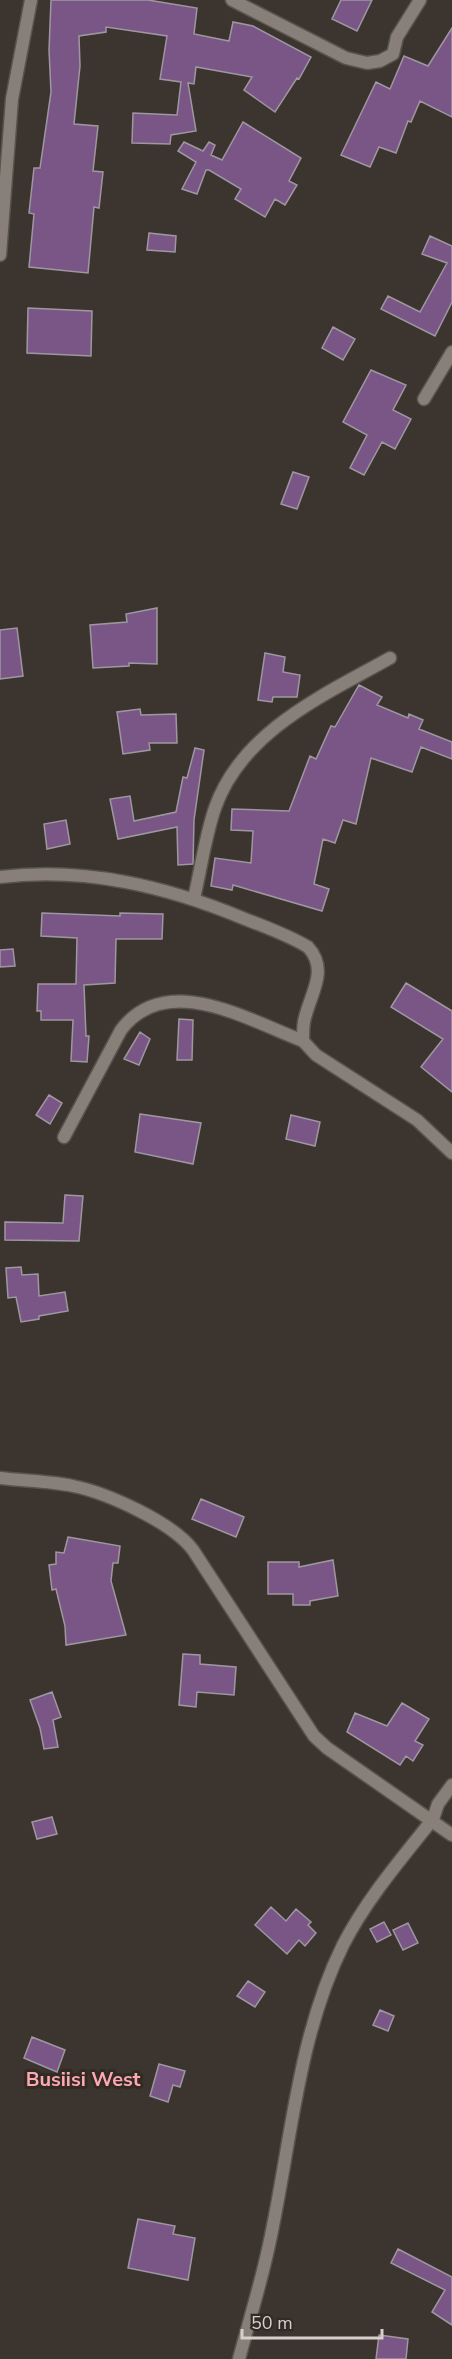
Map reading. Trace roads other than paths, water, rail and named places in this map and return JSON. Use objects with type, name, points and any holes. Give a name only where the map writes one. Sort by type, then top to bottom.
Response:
[{"type":"street","points":[[0,255],[12,99],[31,0]]},
{"type":"street","points":[[232,0],[346,58],[367,63],[380,61],[393,54],[397,37],[420,0]]},
{"type":"street","points":[[424,399],[452,352]]},
{"type":"street","points":[[194,898],[215,807],[250,753],[266,734],[302,708],[390,658]]},
{"type":"street","points":[[0,877],[56,873],[128,881],[194,898],[295,939],[314,953],[319,974],[303,1023],[303,1041]]},
{"type":"street","points":[[64,1137],[121,1030],[131,1017],[146,1008],[164,1002],[202,1003],[303,1041],[316,1055],[417,1120],[452,1153]]},
{"type":"street","points":[[0,1478],[74,1486],[144,1514],[178,1533],[193,1550],[314,1736],[327,1748],[452,1835]]},
{"type":"street","points":[[239,2359],[269,2245],[296,2100],[312,2031],[330,1976],[344,1943],[371,1902],[433,1820],[438,1804],[452,1785]]},
{"type":"district","name":"Busiisi West","points":[[83,2079]]}]
